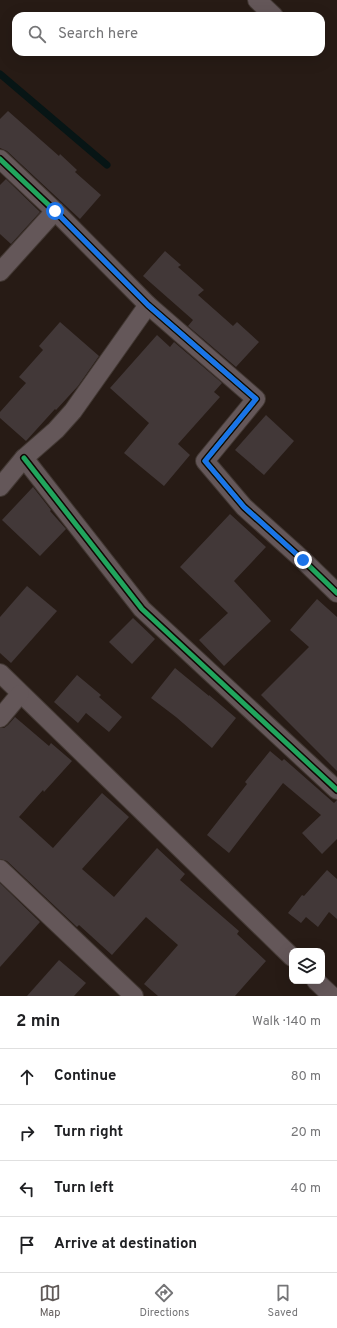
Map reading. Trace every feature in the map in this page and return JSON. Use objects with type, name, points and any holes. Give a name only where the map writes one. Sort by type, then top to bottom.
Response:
[{"type":"street","points":[[257,0],[270,12]]},
{"type":"street","points":[[0,158],[148,305],[256,399],[205,461],[244,507],[337,593]]},
{"type":"street","points":[[0,272],[55,211]]},
{"type":"street","points":[[0,487],[24,458],[56,430],[73,411],[148,305]]},
{"type":"street","points":[[24,458],[142,609],[337,790]]},
{"type":"street","points":[[0,673],[289,955]]},
{"type":"street","points":[[0,718],[20,694]]},
{"type":"street","points":[[0,869],[134,996]]},
{"type":"street","points":[[319,984],[332,996]]},
{"type":"building","points":[[8,111],[59,156],[60,154],[77,170],[75,172],[101,195],[80,219],[7,151],[0,148],[0,119]]},
{"type":"building","points":[[6,179],[40,212],[11,244],[0,234],[0,185]]},
{"type":"building","points":[[165,251],[181,265],[178,267],[204,290],[198,295],[233,326],[237,322],[259,342],[236,367],[188,326],[193,320],[143,276]]},
{"type":"building","points":[[60,322],[99,356],[78,386],[26,441],[0,418],[0,412],[26,383],[19,377],[43,350],[39,346]]},
{"type":"building","points":[[157,335],[170,347],[174,342],[222,383],[214,392],[220,397],[178,444],[190,455],[164,486],[124,453],[149,423],[110,388]]},
{"type":"building","points":[[266,415],[294,441],[264,475],[235,450]]},
{"type":"building","points":[[33,487],[51,510],[50,511],[66,529],[40,556],[2,520]]},
{"type":"building","points":[[230,514],[266,547],[234,581],[271,621],[224,666],[199,640],[228,613],[180,567]]},
{"type":"building","points":[[27,586],[57,611],[11,663],[0,653],[0,617]]},
{"type":"building","points":[[317,599],[337,617],[337,771],[261,695],[309,647],[290,630]]},
{"type":"building","points":[[133,618],[155,639],[132,664],[109,642]]},
{"type":"building","points":[[175,668],[236,718],[212,748],[151,698]]},
{"type":"building","points":[[77,675],[101,695],[99,697],[122,717],[109,732],[86,713],[78,723],[54,702]]},
{"type":"building","points":[[15,717],[49,746],[51,743],[72,761],[19,817],[53,848],[102,793],[129,817],[82,869],[114,897],[157,848],[185,874],[180,880],[239,931],[237,934],[266,961],[235,996],[158,996],[144,984],[178,945],[146,917],[112,955],[79,925],[77,927],[7,861],[0,859],[0,728],[4,728]]},
{"type":"building","points":[[270,751],[282,761],[284,759],[334,803],[337,800],[337,839],[322,854],[302,833],[321,815],[283,783],[229,853],[207,835],[247,784],[245,782]]},
{"type":"building","points":[[327,870],[337,879],[337,919],[329,912],[318,927],[306,917],[301,923],[288,913],[302,895],[304,896]]},
{"type":"building","points":[[0,883],[40,922],[0,967]]},
{"type":"building","points":[[59,960],[86,983],[74,996],[27,996]]},
{"type":"waterway","points":[[0,74],[107,165]]},
{"type":"cycle path","points":[[0,159],[55,211],[148,305],[256,399],[205,461],[244,507],[337,593]]},
{"type":"cycle path","points":[[24,458],[142,609],[337,790]]},
{"type":"route","points":[[55,211],[148,305],[256,399],[205,461],[244,507],[303,560]]}]
